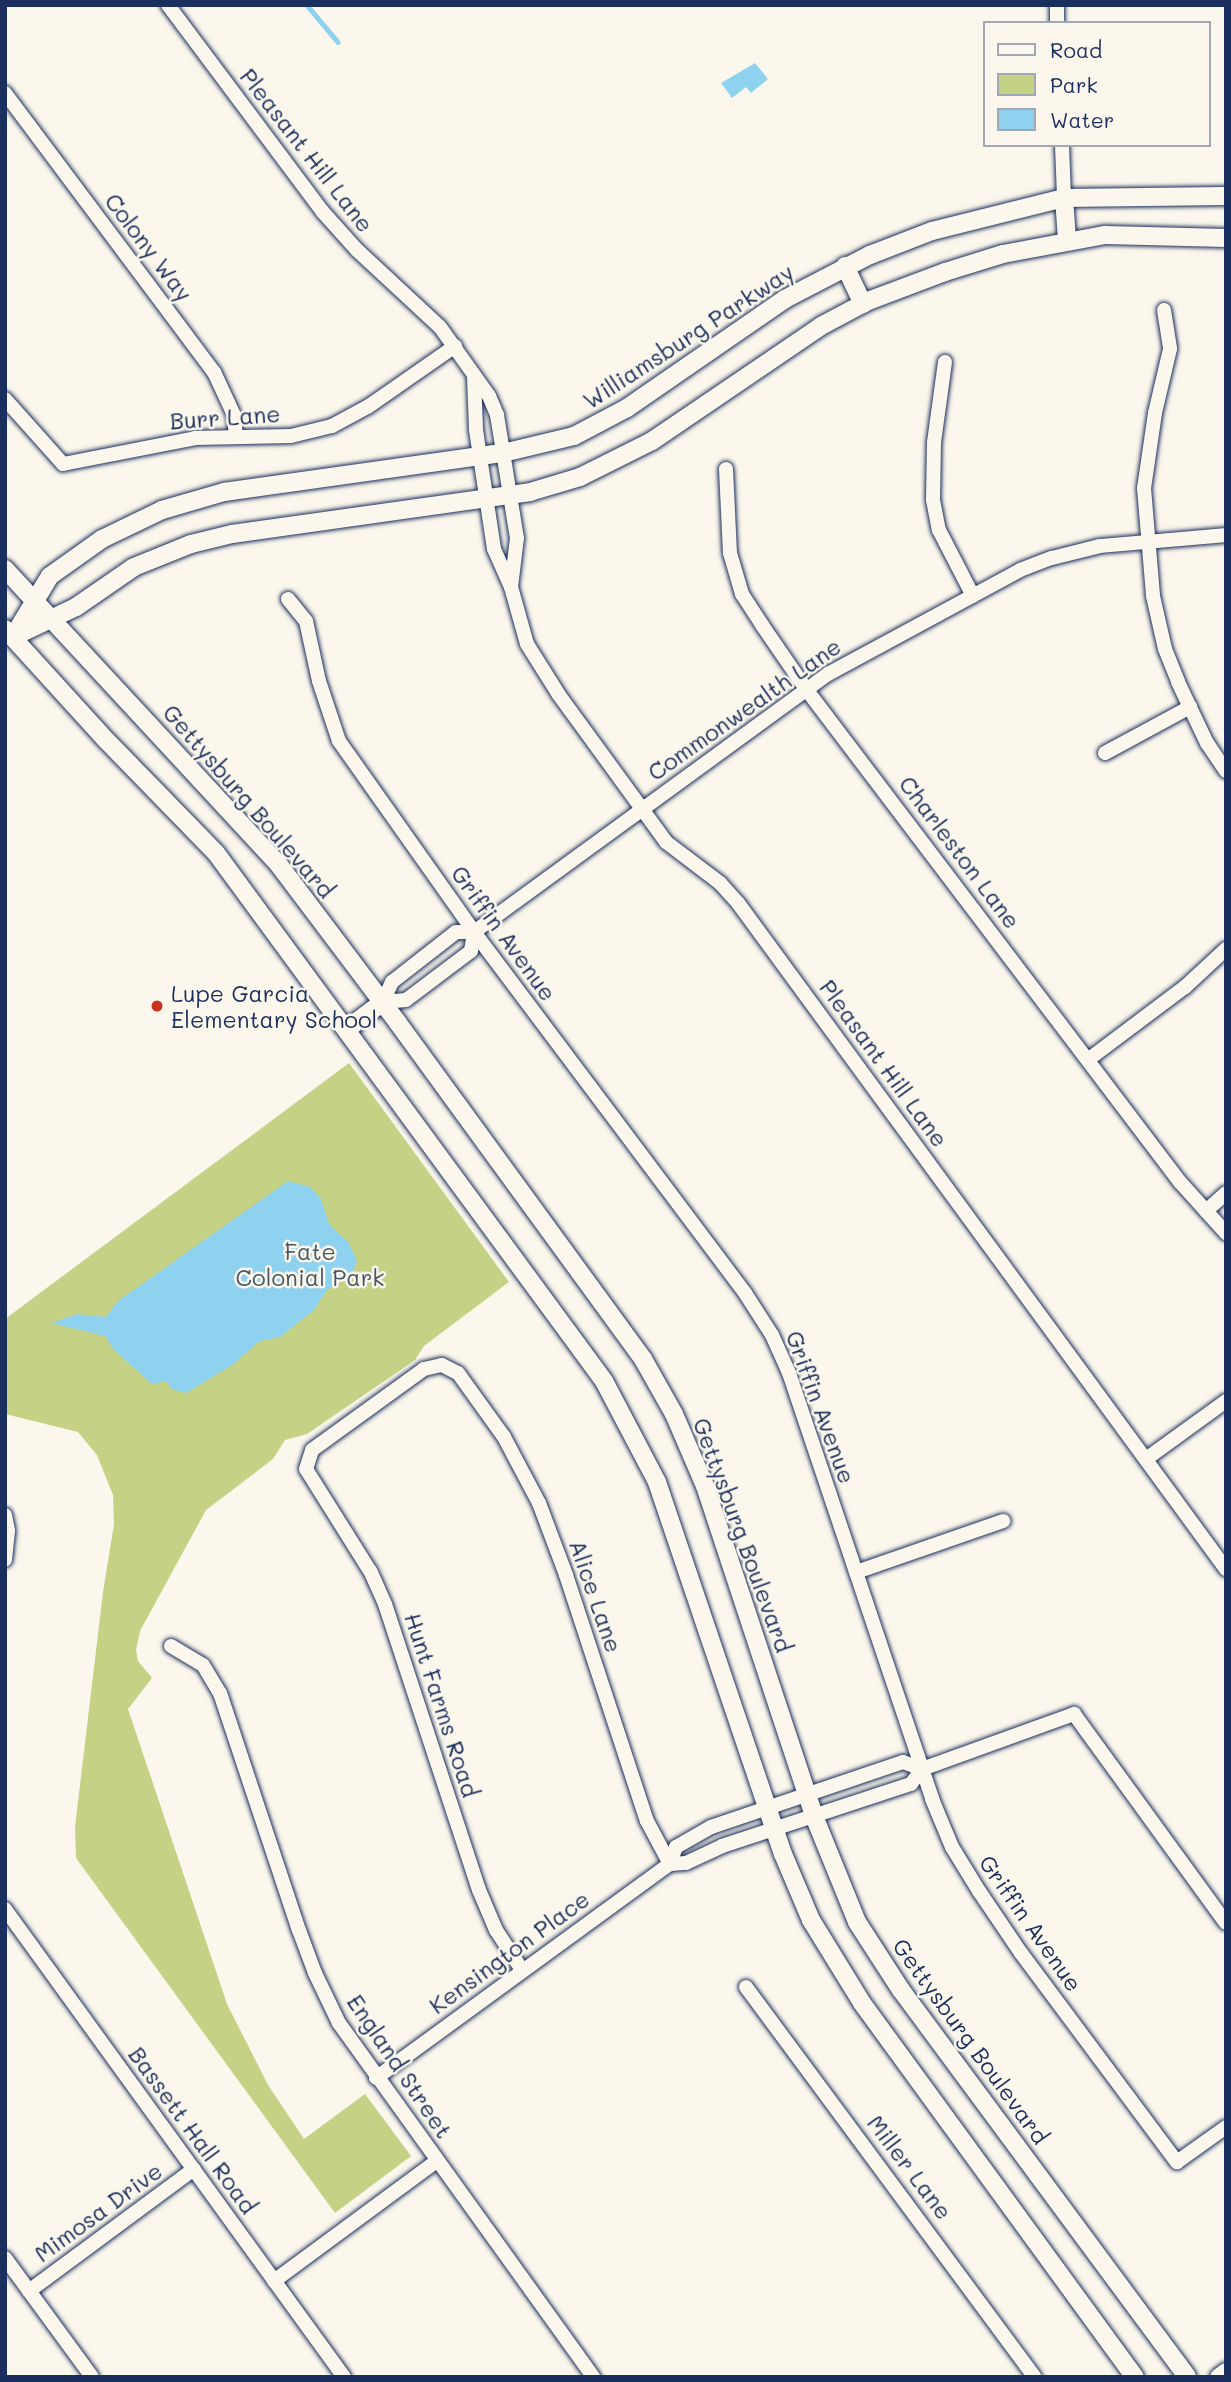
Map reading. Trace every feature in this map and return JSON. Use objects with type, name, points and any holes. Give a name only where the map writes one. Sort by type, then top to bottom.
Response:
[{"type":"main road","points":[[1219,2377],[1226,2372]]},
{"type":"street","name":"Pleasant Hill Lane","points":[[168,5],[322,211],[377,269],[429,314],[489,396],[497,415],[517,538],[510,587]]},
{"type":"street","name":"Colony Way","points":[[5,93],[208,364],[229,402],[236,437]]},
{"type":"street","points":[[1062,147],[1067,240]]},
{"type":"street","name":"Williamsburg Parkway","points":[[8,637],[50,576],[86,548],[142,519],[183,503],[247,488],[503,453],[555,443],[593,428],[785,299],[845,266],[932,231],[1064,198],[1226,196]]},
{"type":"street","points":[[1135,2377],[838,1965],[800,1897],[657,1482],[627,1421],[577,1341],[216,853],[8,637],[76,607],[134,567],[191,544],[254,531],[485,499],[554,486],[628,455],[804,336],[863,304],[945,272],[1067,240],[1105,235],[1226,238]]},
{"type":"street","points":[[845,266],[863,304]]},
{"type":"street","points":[[1164,310],[1170,349],[1155,413],[1144,488],[1153,596],[1166,649],[1190,707],[1207,743],[1226,771]]},
{"type":"street","name":"Burr Lane","points":[[5,399],[62,464],[170,442],[290,436],[332,426],[369,406],[455,346]]},
{"type":"street","points":[[945,362],[934,442],[933,500],[939,530],[972,596]]},
{"type":"street","name":"Pleasant Hill Lane","points":[[474,377],[473,397],[494,549],[510,587],[527,644],[640,810],[666,842],[720,883],[738,903],[1226,1569]]},
{"type":"street","name":"Charleston Lane","points":[[726,469],[730,553],[742,594],[806,689],[1180,1182],[1226,1233]]},
{"type":"street","name":"Commonwealth Lane","points":[[474,932],[471,951],[406,1000],[383,1002],[392,982],[456,932],[474,932],[806,689],[972,596],[1052,558],[1100,546],[1226,535]]},
{"type":"street","name":"Gettysburg Boulevard","points":[[5,569],[279,865],[383,1002],[627,1336],[664,1395],[705,1486],[806,1793],[847,1900],[876,1952],[1187,2377]]},
{"type":"street","name":"Griffin Avenue","points":[[288,599],[306,621],[319,681],[339,741],[474,932],[745,1293],[772,1335],[789,1373],[922,1769],[952,1847],[979,1891],[1021,1954],[1177,2162],[1226,2127]]},
{"type":"street","points":[[1105,753],[1190,707]]},
{"type":"street","points":[[1089,1059],[1185,987],[1226,949]]},
{"type":"street","points":[[347,1029],[383,1002]]},
{"type":"street","points":[[1206,1211],[1226,1193]]},
{"type":"street","name":"Alice Lane","points":[[306,1462],[313,1450],[424,1369],[442,1365],[458,1373],[504,1437],[539,1503],[566,1575],[648,1821],[670,1864]]},
{"type":"street","points":[[1146,1459],[1226,1401]]},
{"type":"street","name":"Hunt Farms Road","points":[[306,1462],[308,1475],[354,1545],[385,1604],[479,1891],[496,1930],[522,1970]]},
{"type":"street","points":[[5,1515],[8,1531],[5,1560]]},
{"type":"street","points":[[856,1572],[1003,1521]]},
{"type":"street","name":"England Street","points":[[171,1646],[203,1665],[220,1693],[315,1973],[340,2023],[376,2078],[593,2377]]},
{"type":"street","name":"Kensington Place","points":[[376,2078],[670,1864],[686,1863],[722,1846],[911,1784],[922,1769],[1074,1714],[1226,1923]]},
{"type":"street","name":"Kensington Place","points":[[670,1864],[676,1847],[695,1833],[903,1762],[922,1769]]},
{"type":"street","name":"Bassett Hall Road","points":[[5,1909],[344,2377]]},
{"type":"street","name":"Miller Lane","points":[[746,1987],[1035,2377]]},
{"type":"street","points":[[274,2281],[437,2161]]},
{"type":"street","name":"Mimosa Drive","points":[[29,2291],[194,2169]]},
{"type":"street","points":[[5,2258],[92,2377]]},
{"type":"green space","name":"Fate Colonial Park","points":[[349,1063],[509,1282],[424,1346],[415,1360],[307,1434],[285,1440],[273,1459],[206,1510],[140,1631],[136,1650],[138,1661],[152,1678],[128,1709],[227,2004],[268,2085],[304,2139],[365,2094],[411,2156],[335,2213],[76,1858],[75,1827],[103,1592],[114,1524],[113,1495],[97,1455],[78,1432],[5,1414],[5,1319]]},
{"type":"water","points":[[755,63],[768,79],[751,93],[746,87],[732,98],[721,83]]},
{"type":"water","points":[[288,1181],[310,1187],[321,1199],[329,1224],[348,1242],[357,1260],[353,1272],[326,1291],[314,1310],[280,1337],[260,1341],[232,1365],[186,1393],[172,1389],[166,1381],[152,1384],[114,1350],[105,1336],[51,1323],[77,1314],[106,1317],[118,1301]]},
{"type":"waterway","points":[[307,5],[338,42]]},
{"type":"place","name":"Lupe Garcia Elementary School","points":[[157,1006]]}]
